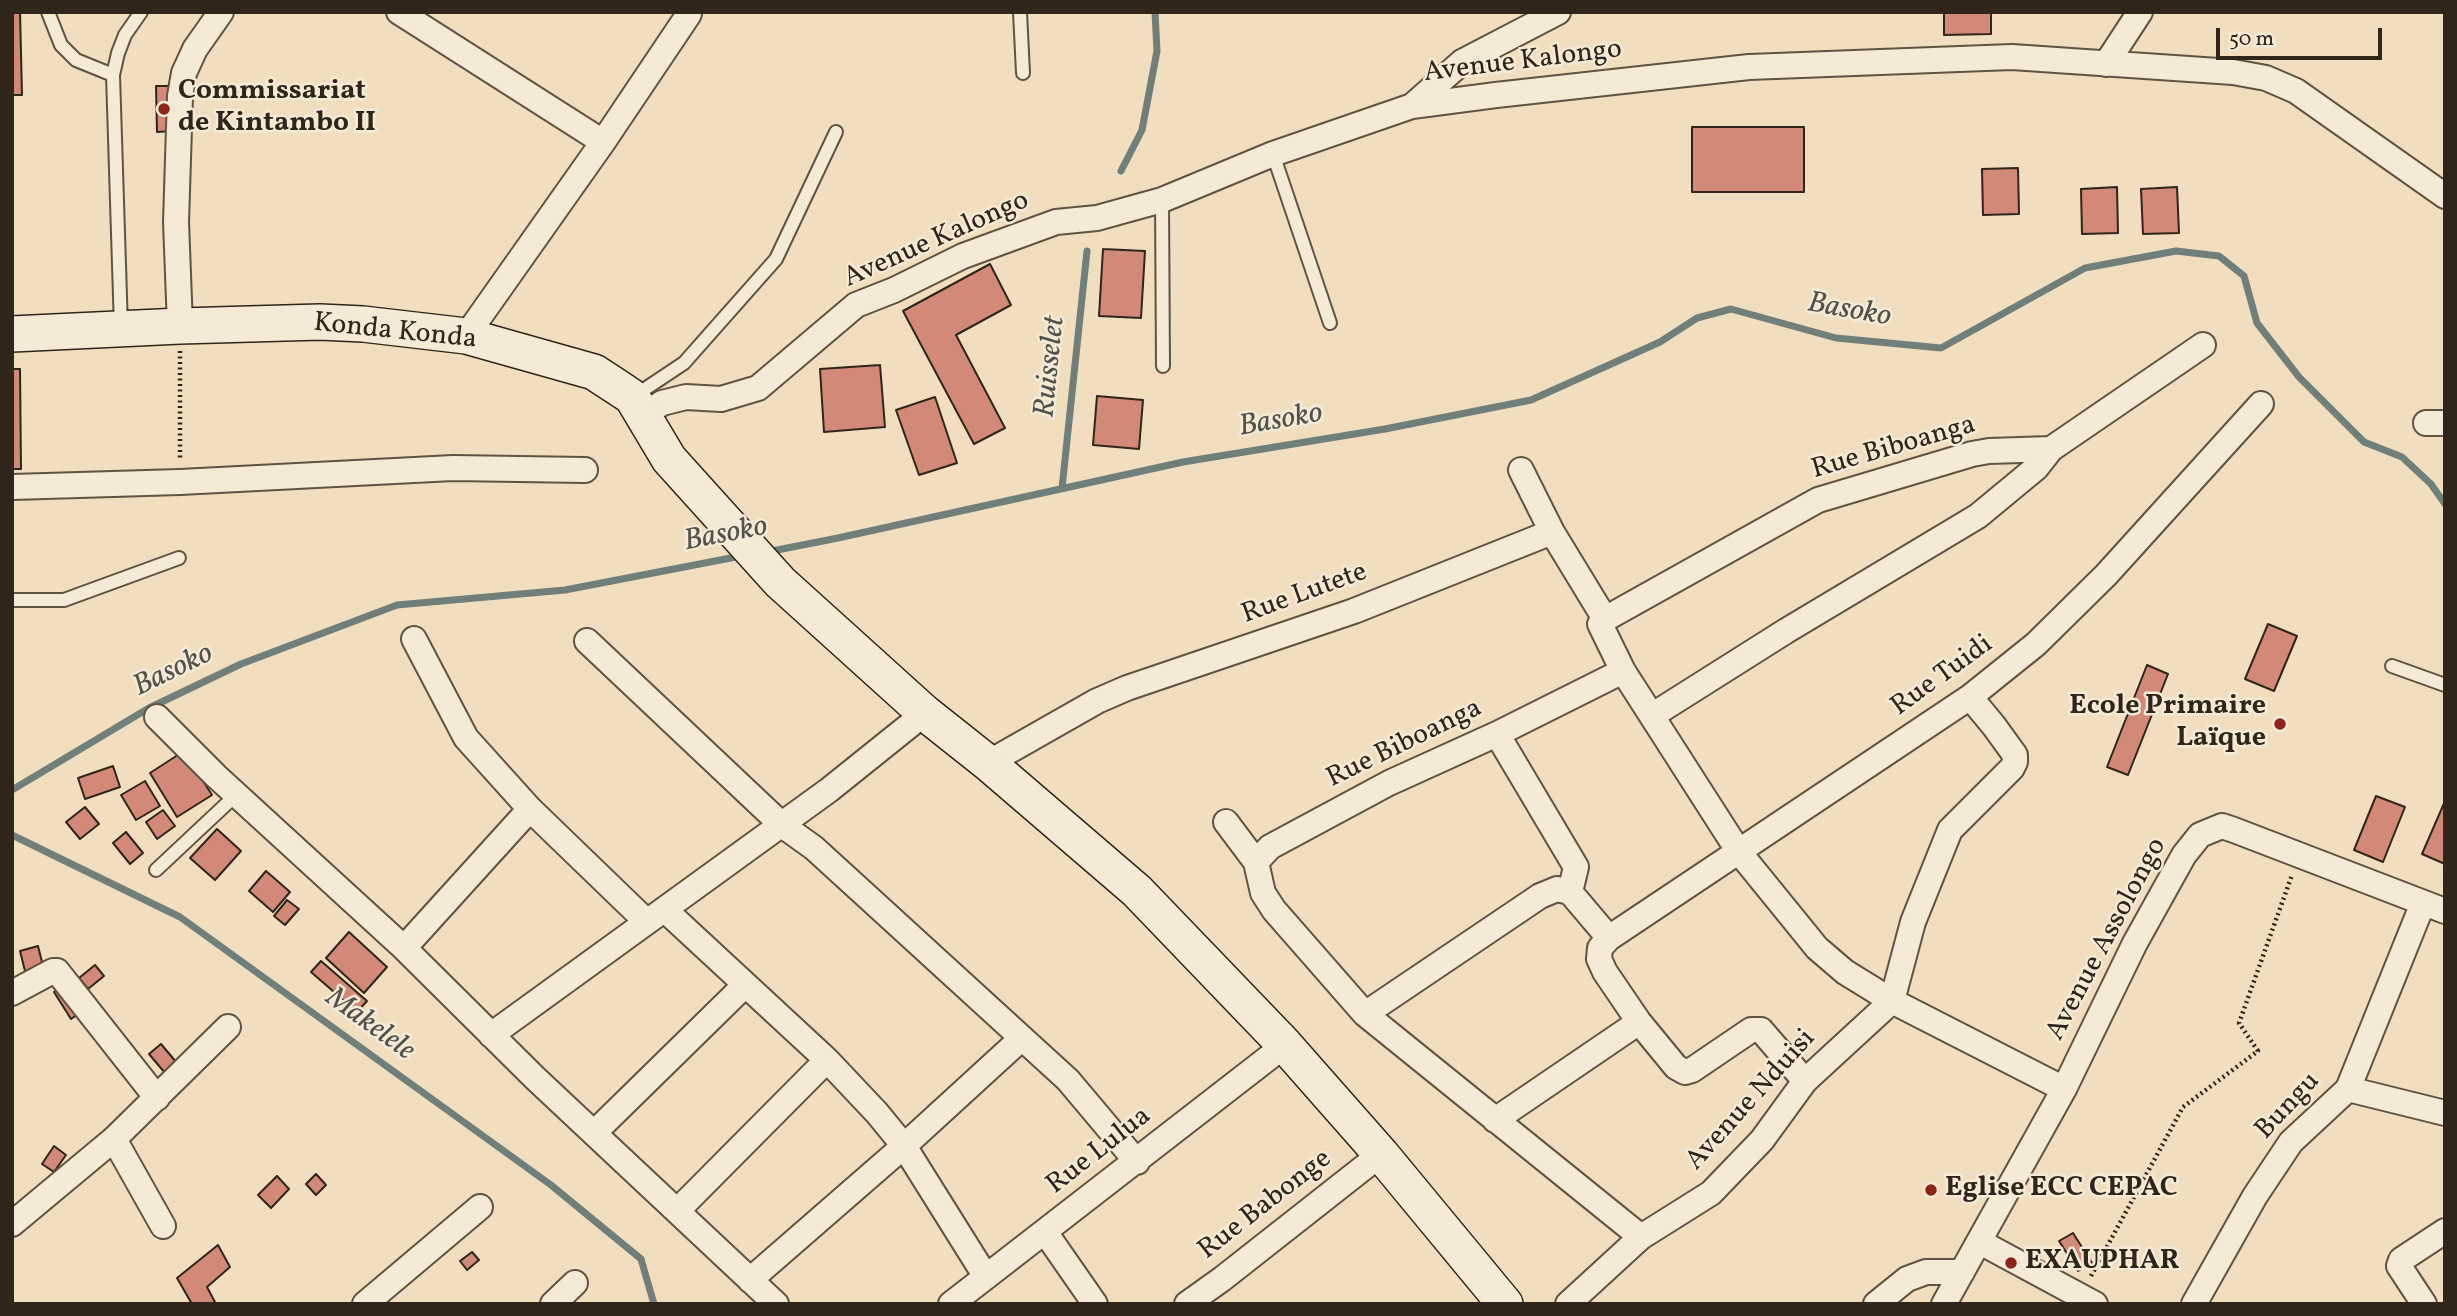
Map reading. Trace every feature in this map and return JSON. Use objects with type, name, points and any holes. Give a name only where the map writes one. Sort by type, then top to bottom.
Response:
[{"type":"street","points":[[180,326],[176,222],[180,96],[184,74],[195,49],[220,12]]},
{"type":"street","points":[[399,12],[603,142]]},
{"type":"street","points":[[1412,106],[1462,62],[1558,12]]},
{"type":"street","points":[[2106,64],[2140,12]]},
{"type":"street","points":[[466,336],[603,142],[689,13]]},
{"type":"street","name":"Avenue Kalongo","points":[[638,406],[686,397],[721,399],[758,388],[856,305],[894,290],[962,256],[1056,222],[1097,218],[1161,200],[1273,154],[1412,106],[1496,95],[1749,67],[2012,57],[2233,72],[2266,78],[2297,91],[2445,196]]},
{"type":"street","name":"Konda Konda","points":[[12,334],[320,322],[363,324],[466,336],[594,372],[638,406],[669,459],[780,582],[925,713],[988,763],[1137,891],[1285,1045],[1381,1154],[1505,1304]]},
{"type":"street","points":[[1653,715],[1786,631],[1978,516],[2036,468],[2050,449],[2203,345]]},
{"type":"street","name":"Rue Tuidi","points":[[1609,938],[1970,697],[2036,644],[2106,575],[2261,404]]},
{"type":"street","name":"Rue Biboanga","points":[[1603,621],[1818,500],[1972,454],[2050,449]]},
{"type":"street","points":[[12,487],[180,482],[453,468],[585,470]]},
{"type":"street","points":[[1521,470],[1552,532],[1603,621],[1623,671],[1739,852],[1830,961],[1892,1001],[2064,1089]]},
{"type":"street","name":"Rue Lutete","points":[[988,763],[1097,701],[1127,688],[1354,611],[1552,532]]},
{"type":"street","points":[[414,639],[466,738],[530,809],[656,916],[745,985],[827,1060],[904,1146],[986,1277]]},
{"type":"street","points":[[587,641],[782,825],[814,848],[1022,1038],[1082,1095],[1137,1162]]},
{"type":"street","name":"Rue Biboanga","points":[[1256,862],[1270,847],[1390,783],[1497,734],[1623,671]]},
{"type":"street","points":[[1892,1001],[1913,922],[1950,830],[2015,762],[2014,755],[1994,726],[1970,697]]},
{"type":"street","points":[[491,1035],[782,825],[925,713]]},
{"type":"street","points":[[157,716],[236,795],[404,948],[491,1035],[776,1304]]},
{"type":"street","points":[[1497,734],[1576,867],[1570,892]]},
{"type":"street","points":[[404,948],[530,809]]},
{"type":"street","points":[[1226,822],[1256,862],[1263,893],[1274,910],[1365,1014],[1641,1237]]},
{"type":"street","name":"Avenue Assolongo","points":[[1944,1304],[2064,1089],[2135,943],[2192,842],[2200,835],[2222,826],[2434,907]]},
{"type":"street","points":[[1365,1014],[1540,896],[1557,889],[1570,892],[1609,938],[1600,948],[1599,959],[1605,972],[1639,1022],[1676,1067],[1685,1072],[1692,1070],[1751,1030],[1761,1030],[1805,1081]]},
{"type":"street","name":"Bungu","points":[[2194,1304],[2255,1196],[2291,1142],[2348,1089],[2434,907]]},
{"type":"street","points":[[12,993],[57,971],[157,1098]]},
{"type":"street","points":[[594,1133],[745,985]]},
{"type":"street","name":"Avenue Nduisi","points":[[1569,1304],[1641,1237],[1711,1193],[1762,1140],[1805,1081],[1892,1001]]},
{"type":"street","points":[[1495,1120],[1639,1022]]},
{"type":"street","points":[[12,1224],[114,1139],[228,1027]]},
{"type":"street","points":[[750,1280],[904,1146],[1022,1038]]},
{"type":"street","name":"Rue Lulua","points":[[951,1304],[1285,1045]]},
{"type":"street","points":[[678,1210],[827,1060]]},
{"type":"street","points":[[2348,1089],[2445,1113]]},
{"type":"street","points":[[114,1139],[163,1226]]},
{"type":"street","name":"Rue Babonge","points":[[1187,1304],[1208,1291],[1381,1154]]},
{"type":"street","points":[[365,1304],[480,1207]]},
{"type":"street","points":[[2424,1304],[2399,1266],[2401,1260],[2445,1231]]},
{"type":"street","points":[[1045,1233],[1095,1304]]},
{"type":"street","points":[[1980,1242],[2087,1300]]},
{"type":"street","points":[[1876,1304],[1907,1279],[1926,1272],[1962,1272]]},
{"type":"street","points":[[553,1304],[575,1283]]},
{"type":"lane","points":[[48,12],[61,45],[76,60],[113,75]]},
{"type":"lane","points":[[121,328],[113,75],[125,35],[141,12]]},
{"type":"lane","points":[[1020,12],[1023,73]]},
{"type":"lane","points":[[638,406],[684,363],[776,259],[836,132]]},
{"type":"lane","points":[[1273,154],[1330,323]]},
{"type":"lane","points":[[1161,200],[1163,366]]},
{"type":"lane","points":[[12,600],[64,600],[179,558]]},
{"type":"lane","points":[[2392,666],[2445,685]]},
{"type":"lane","points":[[156,870],[236,795]]},
{"type":"path","points":[[180,326],[180,482]]},
{"type":"path","points":[[2087,1300],[2183,1107],[2258,1051],[2239,1023],[2300,854]]},
{"type":"building","points":[[12,12],[20,12],[22,95],[12,95]]},
{"type":"building","points":[[1944,12],[1991,12],[1991,34],[1944,35]]},
{"type":"building","name":"Commissariat de Kintambo II","points":[[156,86],[171,86],[172,131],[157,132]]},
{"type":"building","points":[[1692,127],[1804,127],[1804,192],[1692,192]]},
{"type":"building","points":[[2018,168],[2019,214],[1983,215],[1982,169]]},
{"type":"building","points":[[2117,187],[2118,233],[2082,234],[2081,189]]},
{"type":"building","points":[[2177,187],[2179,233],[2143,234],[2141,189]]},
{"type":"building","points":[[1103,249],[1145,251],[1141,318],[1099,316]]},
{"type":"building","points":[[990,264],[1011,305],[956,335],[1005,428],[974,444],[903,311]]},
{"type":"building","points":[[880,365],[885,427],[824,432],[820,369]]},
{"type":"building","points":[[12,369],[20,369],[21,469],[12,469]]},
{"type":"building","points":[[1097,396],[1143,400],[1139,449],[1093,445]]},
{"type":"building","points":[[935,397],[957,463],[919,475],[896,410]]},
{"type":"building","points":[[2268,624],[2297,636],[2274,691],[2245,679]]},
{"type":"building","points":[[2147,665],[2168,674],[2128,775],[2107,767]]},
{"type":"building","points":[[184,751],[212,795],[177,817],[150,773]]},
{"type":"building","points":[[113,766],[120,787],[85,799],[78,778]]},
{"type":"building","points":[[145,781],[160,806],[136,820],[121,795]]},
{"type":"building","points":[[2376,796],[2405,807],[2383,862],[2354,850]]},
{"type":"building","points":[[2445,801],[2445,864],[2422,854]]},
{"type":"building","points":[[85,807],[99,824],[80,839],[66,822]]},
{"type":"building","points":[[163,810],[175,826],[157,839],[146,822]]},
{"type":"building","points":[[217,829],[241,851],[215,880],[190,858]]},
{"type":"building","points":[[126,832],[143,853],[130,864],[113,843]]},
{"type":"building","points":[[266,871],[290,892],[273,912],[249,891]]},
{"type":"building","points":[[287,900],[299,909],[285,925],[274,916]]},
{"type":"building","points":[[349,932],[387,967],[364,993],[326,958]]},
{"type":"building","points":[[38,946],[45,974],[27,979],[20,951]]},
{"type":"building","points":[[321,961],[367,1001],[357,1012],[311,972]]},
{"type":"building","points":[[95,965],[104,976],[88,989],[79,978]]},
{"type":"building","points":[[64,985],[81,1012],[71,1019],[54,992]]},
{"type":"building","points":[[161,1044],[177,1063],[165,1073],[149,1054]]},
{"type":"building","points":[[54,1146],[66,1155],[54,1172],[42,1164]]},
{"type":"building","points":[[316,1174],[326,1185],[316,1195],[306,1184]]},
{"type":"building","points":[[277,1176],[289,1189],[271,1208],[258,1195]]},
{"type":"building","points":[[2073,1233],[2092,1263],[2078,1271],[2059,1241]]},
{"type":"building","points":[[218,1245],[230,1267],[207,1287],[216,1304],[192,1304],[177,1278]]},
{"type":"building","points":[[472,1252],[479,1260],[467,1270],[460,1261]]},
{"type":"waterway","name":"Ruisselet","points":[[1121,171],[1142,130],[1157,51],[1155,12]]},
{"type":"waterway","name":"Ruisselet","points":[[1062,488],[1087,251]]},
{"type":"waterway","name":"Basoko","points":[[767,552],[1183,462],[1385,429],[1531,400],[1660,342],[1697,318],[1731,309],[1836,338],[1941,348],[2085,268],[2176,251],[2219,256],[2244,276],[2257,323],[2299,377],[2364,442],[2402,457],[2431,484],[2445,504]]},
{"type":"waterway","name":"Basoko","points":[[12,790],[149,708],[241,664],[397,605],[565,590],[741,556]]},
{"type":"waterway","name":"Makelele","points":[[12,835],[180,917],[551,1185],[641,1259],[654,1304]]},
{"type":"place","name":"Commissariat de Kintambo II","points":[[164,109]]},
{"type":"place","name":"Ecole Primaire Laïque","points":[[2280,724]]},
{"type":"place","name":"Eglise ECC CEPAC","points":[[1931,1190]]},
{"type":"place","name":"EXAUPHAR","points":[[2011,1263]]}]
